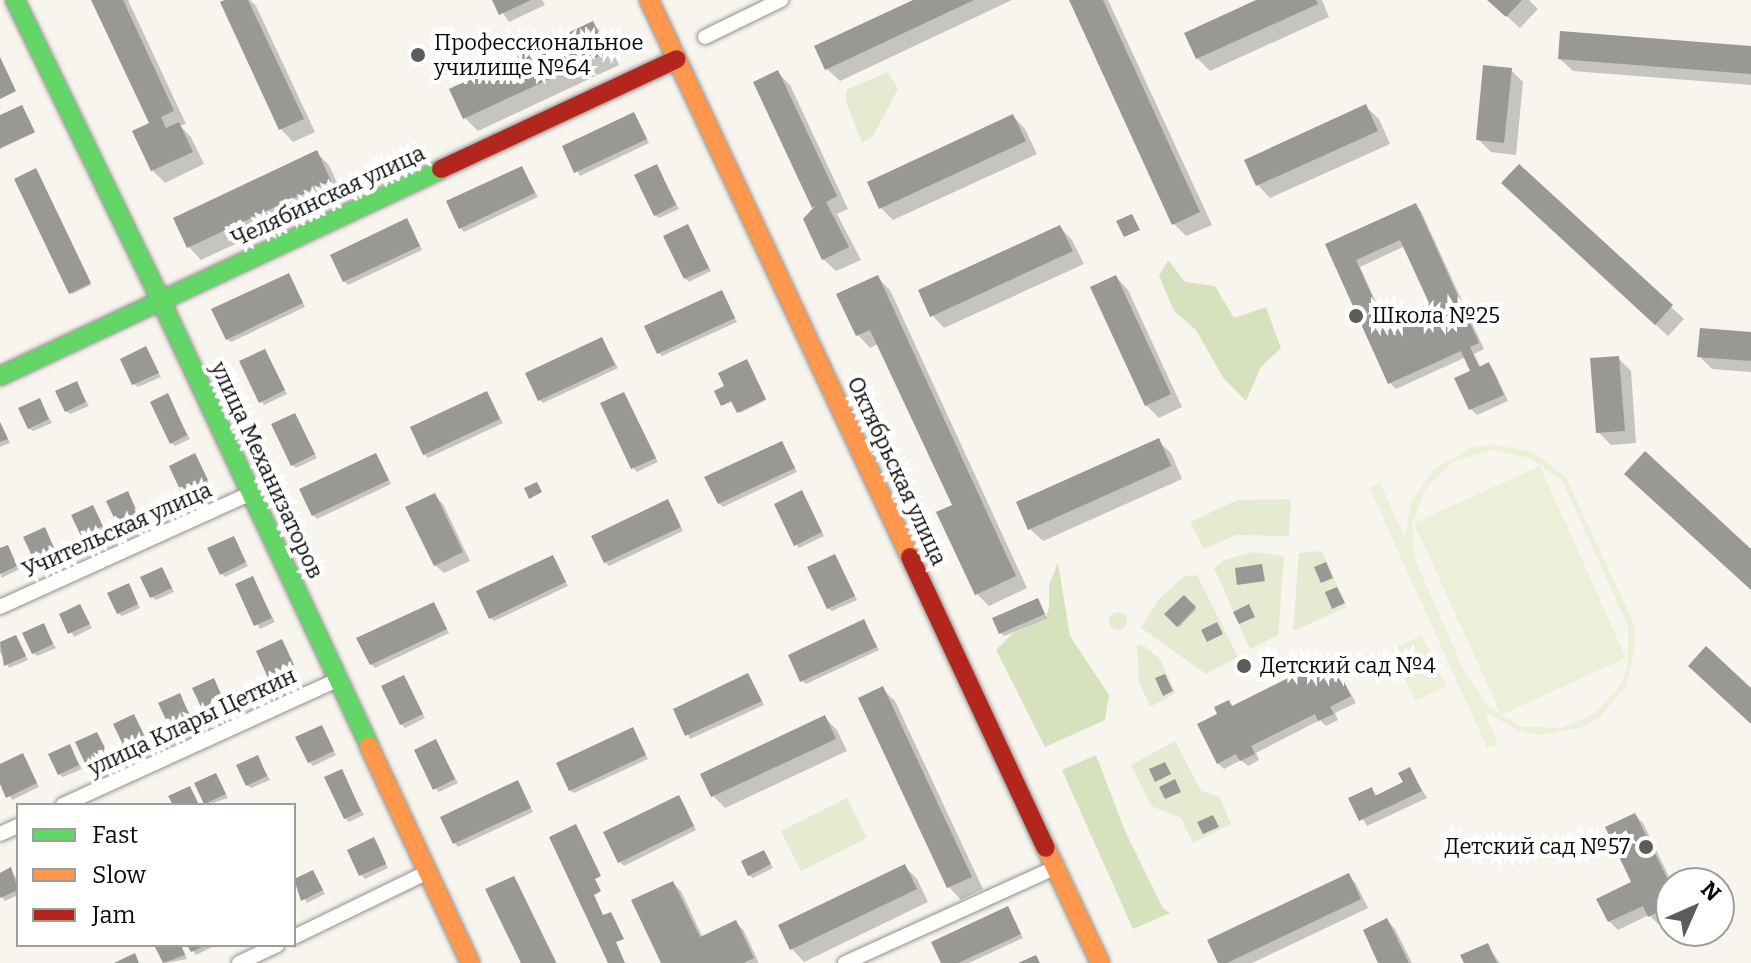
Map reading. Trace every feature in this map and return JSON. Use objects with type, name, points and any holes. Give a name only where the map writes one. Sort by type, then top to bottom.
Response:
[{"type":"street","name":"улица Механизаторов","points":[[15,0],[161,301],[470,963]]},
{"type":"street","name":"Октябрьская улица","points":[[649,0],[1100,963]]},
{"type":"street","points":[[705,37],[781,0]]},
{"type":"street","name":"Челябинская улица","points":[[0,376],[677,59]]},
{"type":"street","name":"Учительская улица","points":[[0,607],[251,493]]},
{"type":"street","name":"улица Клары Цеткин","points":[[67,803],[339,679]]},
{"type":"street","points":[[845,963],[1057,867]]},
{"type":"street","points":[[296,936],[428,872]]},
{"type":"street","points":[[239,963],[273,947]]},
{"type":"green space","points":[[888,72],[898,89],[873,136],[862,143],[846,102],[846,90]]},
{"type":"green space","points":[[1168,260],[1185,282],[1215,286],[1234,318],[1266,307],[1281,348],[1261,367],[1246,401],[1224,379],[1196,330],[1174,311],[1159,276]]},
{"type":"green space","points":[[1492,444],[1533,452],[1566,477],[1634,624],[1636,645],[1626,686],[1599,718],[1581,728],[1539,735],[1519,731],[1484,711],[1498,744],[1487,748],[1369,487],[1380,482],[1405,538],[1411,503],[1434,469],[1471,448]],"holes":[[[1492,450],[1530,458],[1562,481],[1628,626],[1628,665],[1621,683],[1596,713],[1560,728],[1520,726],[1487,706],[1465,673],[1414,557],[1412,525],[1426,488],[1454,461]]]},
{"type":"green space","points":[[1540,466],[1626,658],[1501,715],[1414,523]]},
{"type":"green space","points":[[1291,499],[1289,536],[1236,535],[1204,549],[1190,522],[1237,500]]},
{"type":"green space","points":[[1322,551],[1347,607],[1293,631],[1299,553]]},
{"type":"green space","points":[[1253,552],[1284,556],[1278,635],[1250,649],[1214,568],[1224,560]]},
{"type":"green space","points":[[1058,563],[1070,636],[1109,695],[1105,720],[1045,747],[996,650],[1014,632],[1045,618],[1049,608],[1049,585]]},
{"type":"green space","points":[[1197,575],[1238,657],[1206,674],[1141,628],[1158,600],[1183,577]]},
{"type":"green space","points":[[1118,612],[1127,621],[1118,630],[1109,621]]},
{"type":"green space","points":[[1422,635],[1447,686],[1415,701],[1390,650]]},
{"type":"green space","points":[[1137,645],[1144,646],[1159,658],[1176,693],[1150,707],[1139,681]]},
{"type":"green space","points":[[1175,741],[1201,791],[1219,796],[1231,824],[1193,843],[1181,818],[1151,806],[1131,765]]},
{"type":"green space","points":[[1096,755],[1125,831],[1163,908],[1170,913],[1133,929],[1062,770]]},
{"type":"green space","points":[[847,798],[867,838],[801,871],[781,831]]},
{"type":"building","points":[[91,0],[123,0],[174,111],[161,117],[166,128],[179,122],[193,152],[151,171],[132,131],[149,123]]},
{"type":"building","points":[[248,0],[304,119],[279,130],[220,2]]},
{"type":"building","points":[[492,0],[531,0],[499,15]]},
{"type":"building","points":[[913,0],[974,0],[825,70],[814,46]]},
{"type":"building","points":[[1069,0],[1103,0],[1200,212],[1172,225]]},
{"type":"building","points":[[1256,0],[1316,0],[1318,4],[1196,59],[1184,33]]},
{"type":"building","points":[[1487,0],[1522,0],[1506,17]]},
{"type":"building","points":[[593,21],[608,52],[463,119],[449,89]]},
{"type":"building","points":[[1560,31],[1751,46],[1751,74],[1558,59]]},
{"type":"building","points":[[0,57],[16,91],[0,99]]},
{"type":"building","points":[[1483,65],[1512,68],[1504,143],[1476,140]]},
{"type":"building","points":[[778,70],[837,196],[826,202],[849,247],[822,260],[803,219],[815,206],[812,208],[753,82]]},
{"type":"building","points":[[1366,104],[1378,131],[1256,186],[1244,160]]},
{"type":"building","points":[[22,105],[35,132],[0,148],[0,115]]},
{"type":"building","points":[[634,112],[647,139],[574,173],[562,146]]},
{"type":"building","points":[[1013,114],[1026,141],[879,209],[867,182]]},
{"type":"building","points":[[317,150],[331,181],[187,248],[173,218]]},
{"type":"building","points":[[657,164],[676,205],[654,216],[634,175]]},
{"type":"building","points":[[1519,164],[1673,305],[1655,325],[1501,183]]},
{"type":"building","points":[[522,166],[535,193],[459,229],[446,201]]},
{"type":"building","points":[[36,168],[91,283],[69,294],[14,179]]},
{"type":"building","points":[[1416,203],[1479,343],[1470,347],[1479,367],[1489,362],[1504,395],[1469,410],[1454,378],[1470,371],[1461,351],[1388,384],[1325,244]],"holes":[[[1400,240],[1429,303],[1384,323],[1356,260]]]},
{"type":"building","points":[[1132,214],[1140,230],[1124,237],[1116,221]]},
{"type":"building","points":[[407,218],[420,246],[343,282],[330,255]]},
{"type":"building","points":[[688,224],[709,268],[684,279],[663,236]]},
{"type":"building","points":[[1060,225],[1073,251],[930,317],[918,290]]},
{"type":"building","points":[[289,273],[303,303],[226,340],[211,309]]},
{"type":"building","points":[[878,275],[1016,576],[975,595],[936,512],[952,505],[870,330],[856,336],[836,294]]},
{"type":"building","points":[[1116,275],[1171,394],[1145,406],[1090,287]]},
{"type":"building","points":[[722,290],[735,318],[657,354],[644,326]]},
{"type":"building","points":[[1700,328],[1751,332],[1751,361],[1697,357]]},
{"type":"building","points":[[602,337],[615,365],[538,401],[525,373]]},
{"type":"building","points":[[146,346],[159,373],[132,385],[120,359]]},
{"type":"building","points":[[265,349],[285,390],[259,403],[239,361]]},
{"type":"building","points":[[1619,356],[1625,431],[1596,433],[1590,358]]},
{"type":"building","points":[[747,359],[766,399],[737,413],[731,401],[721,406],[714,391],[724,386],[718,373]]},
{"type":"building","points":[[77,381],[86,402],[65,412],[55,391]]},
{"type":"building","points":[[487,391],[500,419],[423,455],[410,427]]},
{"type":"building","points":[[624,392],[656,458],[631,469],[600,403]]},
{"type":"building","points":[[168,393],[187,435],[170,444],[150,402]]},
{"type":"building","points":[[40,398],[49,419],[28,429],[18,408]]},
{"type":"building","points":[[295,413],[315,454],[291,466],[271,424]]},
{"type":"building","points":[[0,422],[8,439],[0,442]]},
{"type":"building","points":[[1159,438],[1171,466],[1028,530],[1016,502]]},
{"type":"building","points":[[782,441],[795,468],[718,504],[704,477]]},
{"type":"building","points":[[1645,451],[1751,549],[1751,590],[1624,474]]},
{"type":"building","points":[[195,453],[208,480],[181,492],[169,466]]},
{"type":"building","points":[[376,453],[389,480],[312,516],[299,489]]},
{"type":"building","points":[[537,482],[542,492],[529,499],[524,488]]},
{"type":"building","points":[[802,490],[822,532],[794,546],[774,504]]},
{"type":"building","points":[[128,491],[137,512],[116,522],[106,501]]},
{"type":"building","points":[[435,493],[463,552],[434,566],[405,507]]},
{"type":"building","points":[[668,499],[681,527],[604,563],[591,536]]},
{"type":"building","points":[[93,505],[103,526],[81,536],[71,515]]},
{"type":"building","points":[[45,527],[54,548],[33,558],[23,537]]},
{"type":"building","points":[[234,536],[246,562],[220,575],[207,548]]},
{"type":"building","points":[[8,545],[17,566],[0,574],[0,548]]},
{"type":"building","points":[[835,554],[855,596],[827,609],[807,567]]},
{"type":"building","points":[[553,555],[566,582],[489,619],[476,591]]},
{"type":"building","points":[[1326,562],[1333,578],[1321,583],[1314,567]]},
{"type":"building","points":[[1262,564],[1265,581],[1237,585],[1235,568]]},
{"type":"building","points":[[162,567],[172,588],[150,598],[140,577]]},
{"type":"building","points":[[253,576],[272,618],[254,626],[235,584]]},
{"type":"building","points":[[129,583],[138,604],[117,614],[107,593]]},
{"type":"building","points":[[1337,587],[1345,603],[1332,609],[1325,592]]},
{"type":"building","points":[[1184,595],[1196,607],[1177,627],[1164,614]]},
{"type":"building","points":[[1038,598],[1045,614],[999,634],[992,618]]},
{"type":"building","points":[[434,602],[447,629],[370,665],[356,638]]},
{"type":"building","points":[[80,604],[90,624],[68,634],[59,614]]},
{"type":"building","points":[[1249,604],[1255,617],[1239,624],[1233,612]]},
{"type":"building","points":[[864,619],[877,647],[800,682],[788,655]]},
{"type":"building","points":[[1217,622],[1223,634],[1207,642],[1201,630]]},
{"type":"building","points":[[44,623],[53,644],[32,654],[22,633]]},
{"type":"building","points":[[16,635],[26,656],[4,666],[0,642]]},
{"type":"building","points":[[282,639],[294,665],[268,678],[256,651]]},
{"type":"building","points":[[1706,646],[1751,688],[1751,724],[1688,666]]},
{"type":"building","points":[[1331,657],[1351,696],[1330,707],[1334,714],[1318,721],[1315,714],[1251,746],[1255,754],[1240,761],[1236,754],[1217,764],[1197,724],[1217,714],[1214,707],[1229,700],[1232,706],[1296,674],[1292,666],[1307,659],[1311,667]]},
{"type":"building","points":[[748,673],[762,701],[685,736],[673,709]]},
{"type":"building","points":[[1165,674],[1173,691],[1163,696],[1155,678]]},
{"type":"building","points":[[404,675],[423,714],[400,725],[381,686]]},
{"type":"building","points":[[214,678],[223,699],[202,709],[192,688]]},
{"type":"building","points":[[883,686],[972,877],[947,888],[858,698]]},
{"type":"building","points":[[180,693],[189,714],[168,724],[158,703]]},
{"type":"building","points":[[134,714],[144,735],[123,745],[113,724]]},
{"type":"building","points":[[825,715],[836,739],[711,797],[700,774]]},
{"type":"building","points":[[322,725],[334,751],[308,763],[295,737]]},
{"type":"building","points":[[633,727],[646,755],[569,791],[556,763]]},
{"type":"building","points":[[97,732],[107,752],[85,763],[75,742]]},
{"type":"building","points":[[436,739],[455,779],[433,790],[414,750]]},
{"type":"building","points":[[70,744],[79,765],[58,775],[48,754]]},
{"type":"building","points":[[23,753],[37,783],[6,798],[0,784],[0,764]]},
{"type":"building","points":[[258,755],[267,776],[246,786],[236,765]]},
{"type":"building","points":[[1165,762],[1171,774],[1155,782],[1149,769]]},
{"type":"building","points":[[1410,767],[1422,791],[1359,821],[1348,798],[1372,787],[1375,796],[1403,782],[1398,773]]},
{"type":"building","points":[[342,769],[361,811],[344,819],[324,777]]},
{"type":"building","points":[[216,773],[226,794],[204,803],[194,783]]},
{"type":"building","points":[[1175,779],[1181,792],[1165,799],[1159,787]]},
{"type":"building","points":[[518,780],[531,808],[453,844],[440,817]]},
{"type":"building","points":[[190,786],[198,803],[172,803],[168,796]]},
{"type":"building","points":[[679,795],[694,826],[618,863],[603,832]]},
{"type":"building","points":[[1635,813],[1662,867],[1655,867],[1655,913],[1648,917],[1643,906],[1608,922],[1596,899],[1631,882],[1605,827]]},
{"type":"building","points":[[1213,815],[1219,827],[1203,834],[1197,822]]},
{"type":"building","points":[[576,824],[601,876],[595,879],[601,891],[594,895],[603,915],[611,912],[624,939],[616,942],[625,963],[608,963],[549,837]]},
{"type":"building","points":[[374,837],[386,864],[359,876],[347,850]]},
{"type":"building","points":[[764,850],[771,864],[748,876],[741,861]]},
{"type":"building","points":[[905,864],[917,889],[790,950],[778,925]]},
{"type":"building","points":[[11,867],[16,891],[0,898],[0,873]]},
{"type":"building","points":[[313,870],[323,890],[301,901],[296,878]]},
{"type":"building","points":[[1349,873],[1361,899],[1227,963],[1218,963],[1207,940]]},
{"type":"building","points":[[514,876],[556,963],[521,963],[485,889]]},
{"type":"building","points":[[673,881],[700,937],[736,920],[754,958],[743,963],[661,963],[631,900]]},
{"type":"building","points":[[1008,906],[1021,934],[958,963],[941,963],[931,942]]},
{"type":"building","points":[[1387,918],[1409,963],[1378,963],[1363,930]]},
{"type":"building","points":[[1488,943],[1497,963],[1464,963],[1460,955]]},
{"type":"building","points":[[155,947],[182,947],[185,955],[163,963]]},
{"type":"building","points":[[135,953],[139,963],[114,963]]},
{"type":"building","points":[[1036,955],[1040,963],[1018,963]]},
{"type":"traffic: fast","points":[[15,0],[161,301],[369,746]]},
{"type":"traffic: fast","points":[[0,376],[441,169]]},
{"type":"traffic: slow","points":[[649,0],[910,557]]},
{"type":"traffic: slow","points":[[369,746],[470,963]]},
{"type":"traffic: slow","points":[[1046,848],[1100,963]]},
{"type":"traffic: jam","points":[[441,169],[677,59]]},
{"type":"traffic: jam","points":[[910,557],[1046,848]]},
{"type":"place","name":"Профессиональное училище №64","points":[[418,55]]},
{"type":"place","name":"Школа №25","points":[[1356,316]]},
{"type":"place","name":"Детский сад №4","points":[[1244,666]]},
{"type":"place","name":"Детский сад №57","points":[[1646,847]]}]
